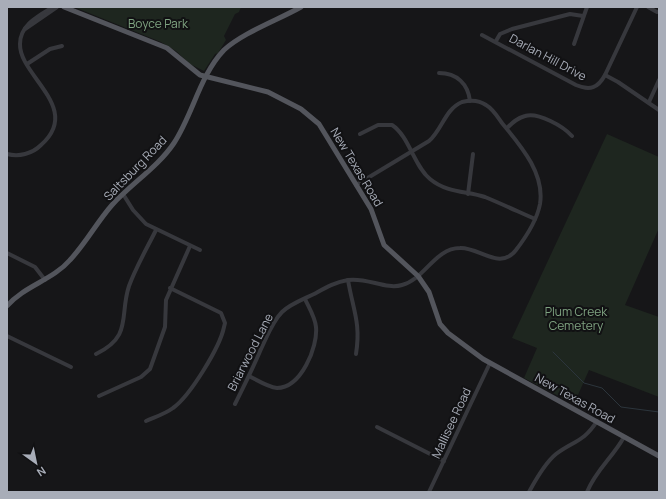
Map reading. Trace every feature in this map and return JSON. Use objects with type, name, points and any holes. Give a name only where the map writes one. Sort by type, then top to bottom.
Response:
[{"type":"main road","name":"New Texas Road","points":[[64,7],[166,48],[196,73],[206,78],[268,92],[278,96],[314,118],[330,140],[373,213],[384,245],[418,276],[429,292],[437,317],[444,328],[471,351],[490,363],[659,456]]},
{"type":"main road","name":"Saltsburg Road","points":[[7,306],[70,261],[109,209],[162,158],[175,142],[206,78],[218,57],[238,40],[300,7]]},
{"type":"street","points":[[7,154],[20,155],[34,151],[46,140],[54,126],[54,111],[51,100],[27,64],[20,46],[24,29],[27,24],[53,7]]},
{"type":"street","points":[[24,29],[57,7]]},
{"type":"street","points":[[574,44],[587,7]]},
{"type":"street","name":"Darlan Hill Drive","points":[[482,35],[585,88],[596,86],[605,75],[637,7]]},
{"type":"street","points":[[648,7],[657,12]]},
{"type":"street","points":[[496,41],[502,33],[512,29],[570,14],[583,16]]},
{"type":"street","points":[[27,64],[50,49],[62,46]]},
{"type":"street","points":[[356,185],[412,152],[433,137],[453,108],[461,103],[470,101],[468,88],[464,83],[447,74],[439,73]]},
{"type":"street","points":[[605,75],[649,102],[659,110]]},
{"type":"street","points":[[649,102],[659,80]]},
{"type":"street","name":"Briarwood Lane","points":[[235,404],[278,317],[287,308],[333,284],[348,280],[362,279],[394,286],[408,283],[418,276],[438,257],[451,249],[468,248],[494,259],[511,255],[516,250],[535,219],[540,199],[536,172],[515,138],[493,110],[486,104],[470,101]]},
{"type":"street","points":[[507,128],[524,116],[531,115],[566,130],[572,136]]},
{"type":"street","points":[[360,134],[378,125],[392,125],[398,130],[424,173],[431,180],[451,190],[485,198],[535,219]]},
{"type":"street","points":[[468,194],[473,154]]},
{"type":"street","points":[[123,194],[140,219],[156,230],[200,250]]},
{"type":"street","points":[[96,354],[111,345],[120,333],[128,288],[156,230]]},
{"type":"street","points":[[99,396],[141,377],[150,369],[164,327],[165,304],[170,288],[190,246]]},
{"type":"street","points":[[7,253],[35,267],[45,280]]},
{"type":"street","points":[[348,280],[359,331],[356,354]]},
{"type":"street","points":[[146,421],[168,411],[183,398],[204,370],[223,333],[225,323],[221,313],[170,288]]},
{"type":"street","points":[[248,376],[277,388],[288,385],[300,375],[316,339],[316,325],[305,299]]},
{"type":"street","points":[[7,336],[71,367]]},
{"type":"street","name":"Mallisee Road","points":[[429,492],[490,363]]},
{"type":"street","points":[[529,492],[537,478],[554,455],[587,435],[597,421]]},
{"type":"street","points":[[377,427],[444,461]]},
{"type":"street","points":[[587,492],[594,476],[614,454],[624,437]]},
{"type":"green space","name":"Boyce Park","points":[[74,7],[241,7],[239,12],[235,14],[224,36],[226,40],[204,71],[190,64],[176,51],[161,42]]},
{"type":"green space","name":"Plum Creek Cemetery","points":[[607,134],[659,157],[659,228],[625,305],[659,317],[659,397],[589,370],[574,404],[524,378],[537,348],[512,338]]},
{"type":"waterway","points":[[553,352],[584,383],[602,388],[621,407],[659,412]]}]
